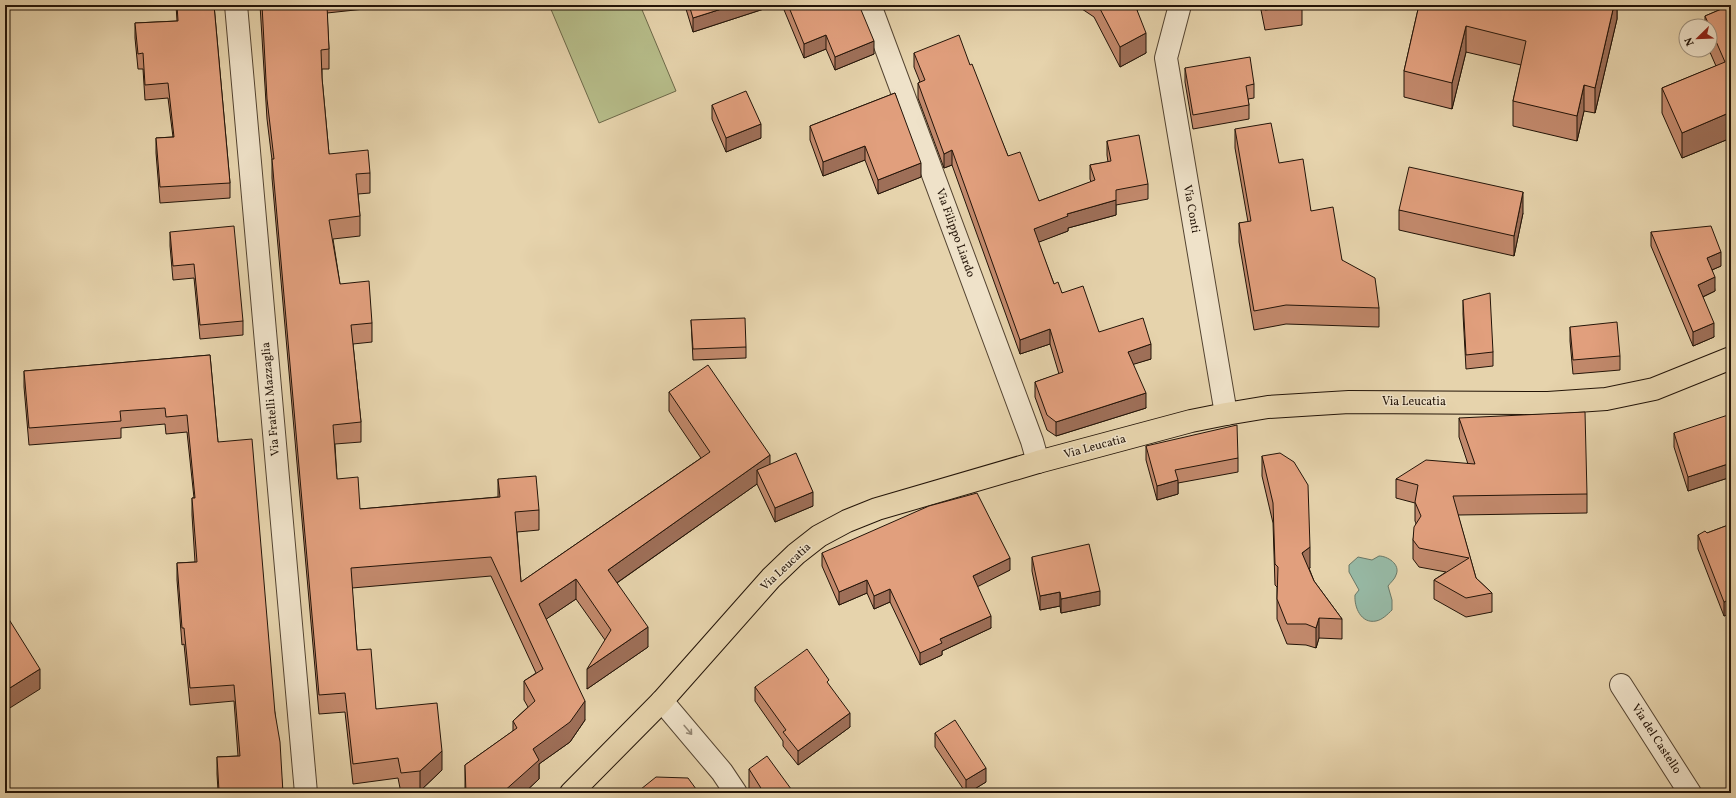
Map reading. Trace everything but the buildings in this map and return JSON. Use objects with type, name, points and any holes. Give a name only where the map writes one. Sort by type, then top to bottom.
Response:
[{"type":"main road","name":"Via Leucatia","points":[[571,793],[662,701],[772,578],[796,554],[819,536],[848,521],[877,509],[1038,462],[1191,421],[1226,414],[1268,407],[1349,402],[1548,403],[1606,399],[1654,389],[1731,358]]},
{"type":"street","name":"Via Fratelli Mazzaglia","points":[[236,5],[306,793]]},
{"type":"street","name":"Via Filippo Liardo","points":[[870,5],[1032,441],[1038,462]]},
{"type":"street","name":"Via Conti","points":[[1180,5],[1166,58],[1226,414]]},
{"type":"street","name":"Via del Castello","points":[[1621,685],[1690,793]]},
{"type":"street","points":[[662,701],[722,772],[736,793]]},
{"type":"shaded area","points":[[554,5],[640,5],[676,91],[599,123],[550,7]]},
{"type":"shaded area","points":[[1379,556],[1386,557],[1392,561],[1397,567],[1397,571],[1395,578],[1388,586],[1392,600],[1392,610],[1385,617],[1376,621],[1371,621],[1362,617],[1357,609],[1355,595],[1359,590],[1349,572],[1349,565],[1358,557],[1372,560]]}]
